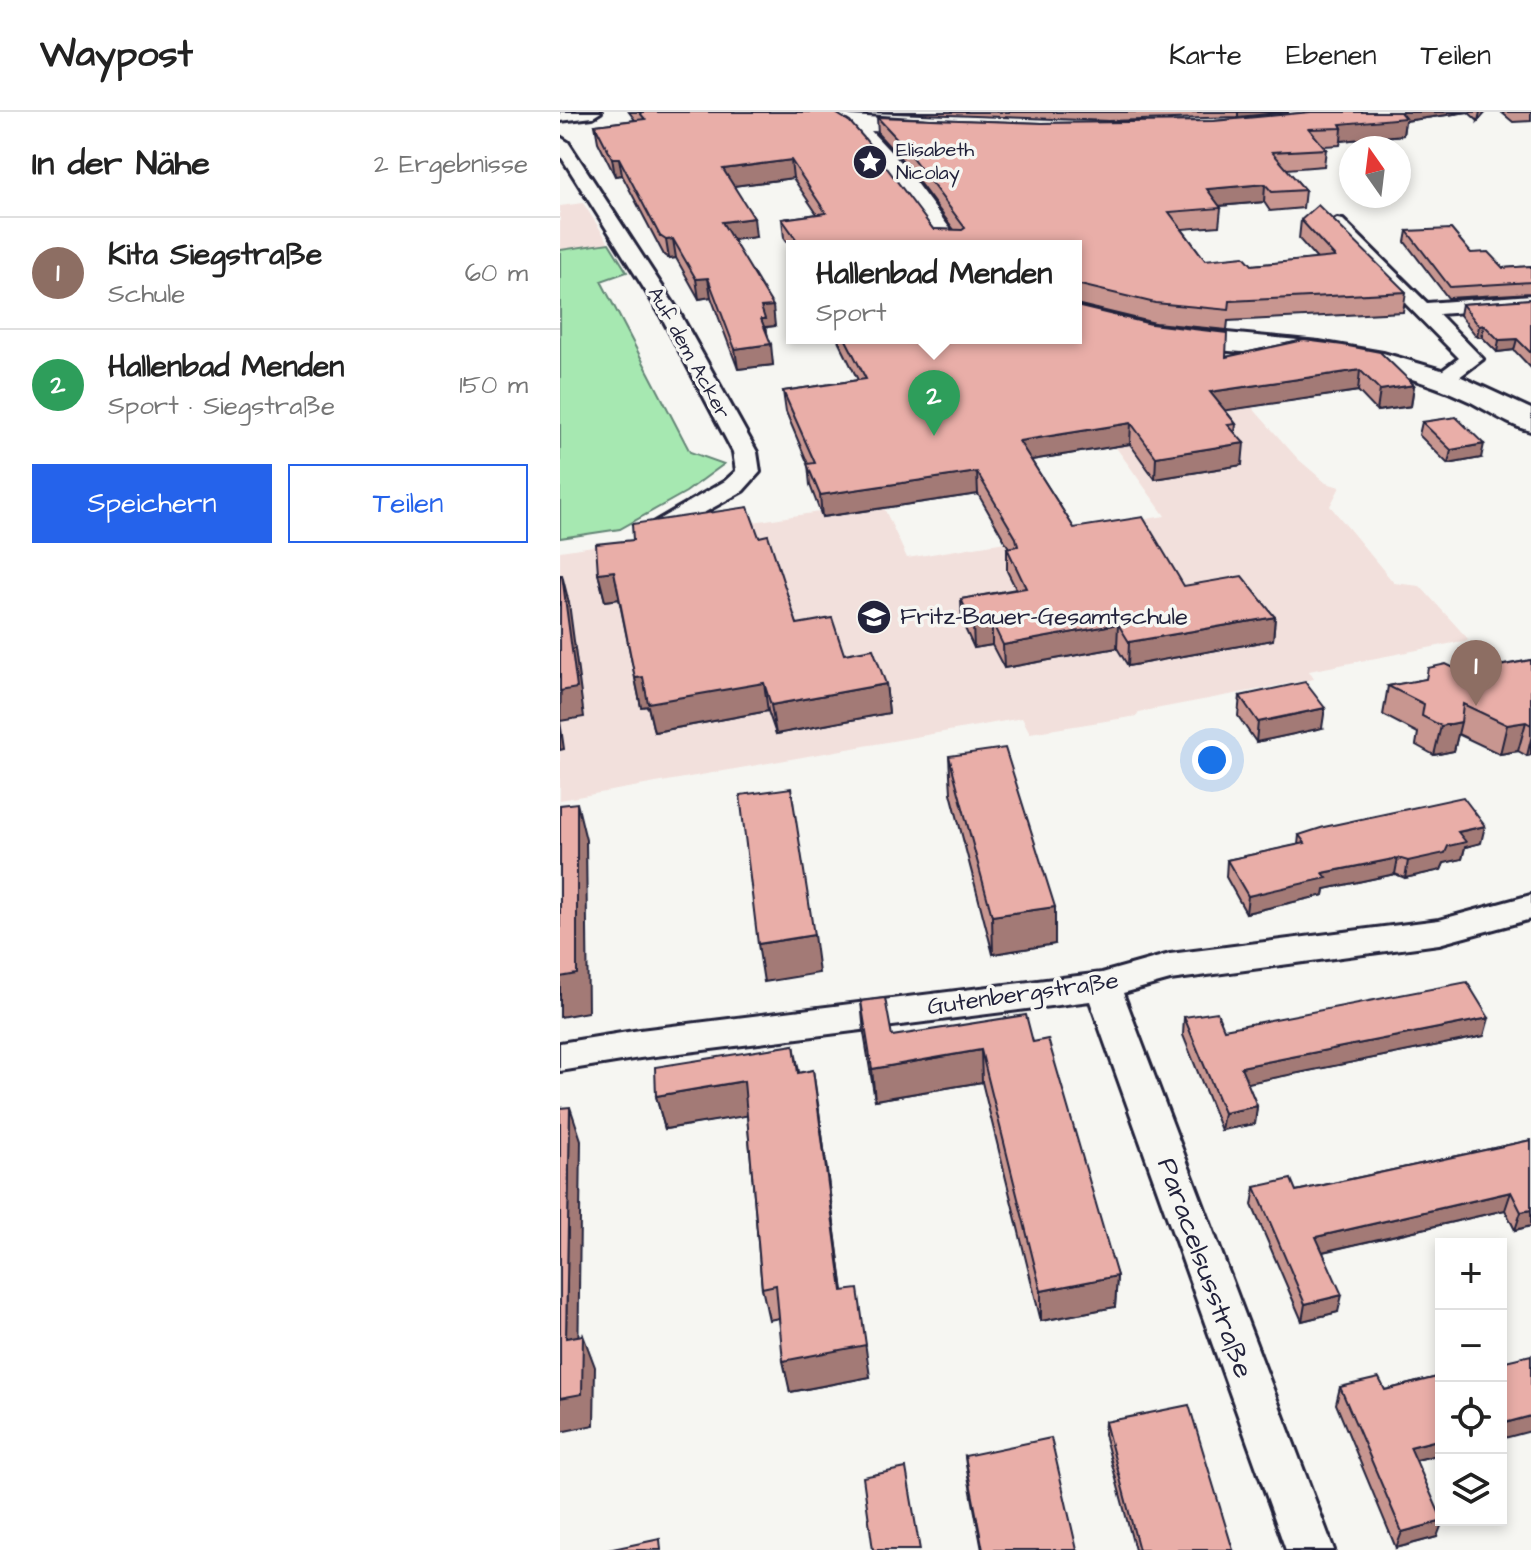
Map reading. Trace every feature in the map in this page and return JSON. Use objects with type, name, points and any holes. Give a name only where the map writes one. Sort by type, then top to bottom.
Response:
[{"type":"main road","points":[[819,112],[850,123],[962,128]]},
{"type":"main road","points":[[850,123],[864,134],[945,240]]},
{"type":"main road","points":[[1082,316],[1160,336],[1340,354],[1390,363],[1472,389],[1531,422]]},
{"type":"street","points":[[560,116],[593,112]]},
{"type":"street","name":"Auf dem Acker","points":[[560,142],[669,312],[745,452],[748,472],[734,486],[653,533]]},
{"type":"street","points":[[1337,224],[1472,359],[1442,379]]},
{"type":"street","points":[[1425,309],[1531,301]]},
{"type":"street","name":"Gutenbergstraße","points":[[560,1057],[640,1044],[1102,986],[1170,967],[1439,932],[1531,907]]},
{"type":"street","name":"Paracelsusstraße","points":[[1102,986],[1310,1550]]},
{"type":"shaded area","points":[[583,203],[609,243],[560,250],[560,206]]},
{"type":"shaded area","points":[[1234,387],[1298,459],[1326,483],[1340,487],[1330,506],[1394,583],[1420,586],[1469,640],[1309,671],[1314,679],[1139,712],[1137,716],[1030,733],[1022,718],[560,800],[560,551],[819,512],[822,518],[884,508],[907,558],[1165,516],[1085,404]]},
{"type":"green space","points":[[609,243],[627,272],[601,281],[690,452],[724,464],[686,492],[620,529],[560,538],[560,250]]},
{"type":"building","points":[[639,112],[834,112],[850,122],[865,139],[933,229],[962,230],[965,228],[902,144],[877,117],[1042,123],[1214,121],[1311,112],[1400,112],[1405,118],[1340,124],[1342,128],[1309,129],[1326,149],[1272,152],[1305,190],[1272,192],[1265,184],[1207,189],[1221,208],[1169,212],[1205,260],[1244,256],[1252,265],[1335,257],[1301,220],[1318,205],[1406,292],[1230,301],[1229,310],[1155,303],[1082,285],[1082,240],[797,240],[782,219],[826,213],[791,160],[723,169],[754,218],[722,222],[773,306],[761,307],[765,319],[761,319],[771,344],[735,349],[708,278],[696,279],[673,239],[666,240],[660,236],[619,158],[612,158],[595,125],[645,119]]},
{"type":"building","points":[[1451,229],[1471,253],[1488,252],[1503,268],[1531,266],[1531,282],[1450,287],[1407,231]]},
{"type":"building","points":[[1531,299],[1531,353],[1517,339],[1499,340],[1484,325],[1479,326],[1462,304]]},
{"type":"building","points":[[1082,307],[1151,324],[1227,333],[1226,357],[1304,340],[1380,352],[1414,385],[1380,390],[1360,370],[1210,392],[1236,424],[1228,425],[1244,443],[1156,457],[1131,423],[1019,441],[1074,528],[1143,517],[1184,586],[1242,576],[1275,617],[1129,642],[1118,624],[1003,645],[992,622],[973,625],[961,599],[1026,588],[1007,548],[1018,546],[1016,538],[977,472],[820,495],[807,464],[815,463],[783,391],[866,379],[848,344],[1082,344]]},
{"type":"building","points":[[1456,417],[1484,444],[1451,450],[1422,422]]},
{"type":"building","points":[[748,507],[759,537],[768,535],[797,624],[832,618],[844,654],[873,649],[886,684],[771,705],[764,683],[648,703],[643,677],[635,678],[614,571],[598,573],[596,544],[633,540],[632,524]]},
{"type":"building","points":[[560,575],[577,688],[560,691]]},
{"type":"building","points":[[1531,660],[1531,725],[1526,722],[1507,725],[1463,704],[1461,722],[1441,726],[1422,716],[1424,704],[1388,686],[1426,679],[1428,668],[1446,664],[1464,673]]},
{"type":"building","points":[[1305,682],[1325,708],[1258,722],[1240,696]]},
{"type":"building","points":[[1005,748],[1055,907],[992,916],[949,756]]},
{"type":"building","points":[[791,788],[814,935],[758,944],[740,795]]},
{"type":"building","points":[[1463,797],[1485,826],[1458,832],[1466,842],[1448,846],[1445,853],[1408,861],[1398,858],[1323,873],[1327,878],[1248,896],[1227,860],[1305,843],[1299,835],[1324,827]]},
{"type":"building","points":[[577,803],[577,974],[560,977],[560,805]]},
{"type":"building","points":[[1467,982],[1489,1018],[1241,1067],[1257,1106],[1224,1113],[1184,1017],[1217,1012],[1224,1029]]},
{"type":"building","points":[[885,998],[892,1036],[1026,1015],[1033,1042],[1048,1039],[1117,1276],[1041,1291],[981,1050],[872,1069],[861,1001]]},
{"type":"building","points":[[794,1045],[798,1073],[813,1070],[842,1291],[858,1289],[866,1345],[783,1361],[776,1285],[762,1288],[744,1081],[656,1096],[655,1067]]},
{"type":"building","points":[[570,1107],[566,1338],[583,1335],[582,1394],[560,1398],[560,1108]]},
{"type":"building","points":[[1531,1140],[1531,1210],[1521,1212],[1511,1192],[1316,1237],[1342,1295],[1305,1304],[1255,1187],[1291,1179],[1296,1191]]},
{"type":"building","points":[[1531,1355],[1531,1416],[1507,1422],[1507,1382],[1507,1361]]},
{"type":"building","points":[[1379,1378],[1385,1390],[1435,1378],[1435,1441],[1410,1447],[1435,1503],[1435,1523],[1402,1532],[1340,1387]]},
{"type":"building","points":[[1189,1405],[1233,1550],[1139,1550],[1105,1422]]},
{"type":"building","points":[[1051,1438],[1077,1550],[983,1550],[965,1456]]},
{"type":"building","points":[[906,1468],[920,1550],[873,1550],[863,1477]]},
{"type":"building","points":[[660,1539],[661,1550],[608,1550]]},
{"type":"place","name":"Elisabeth Nicolay","points":[[870,162]]},
{"type":"place","name":"Hallenbad Menden","points":[[934,436]]},
{"type":"place","name":"Fritz-Bauer-Gesamtschule","points":[[874,617]]},
{"type":"place","name":"Kita Siegstraße","points":[[1476,706]]}]
